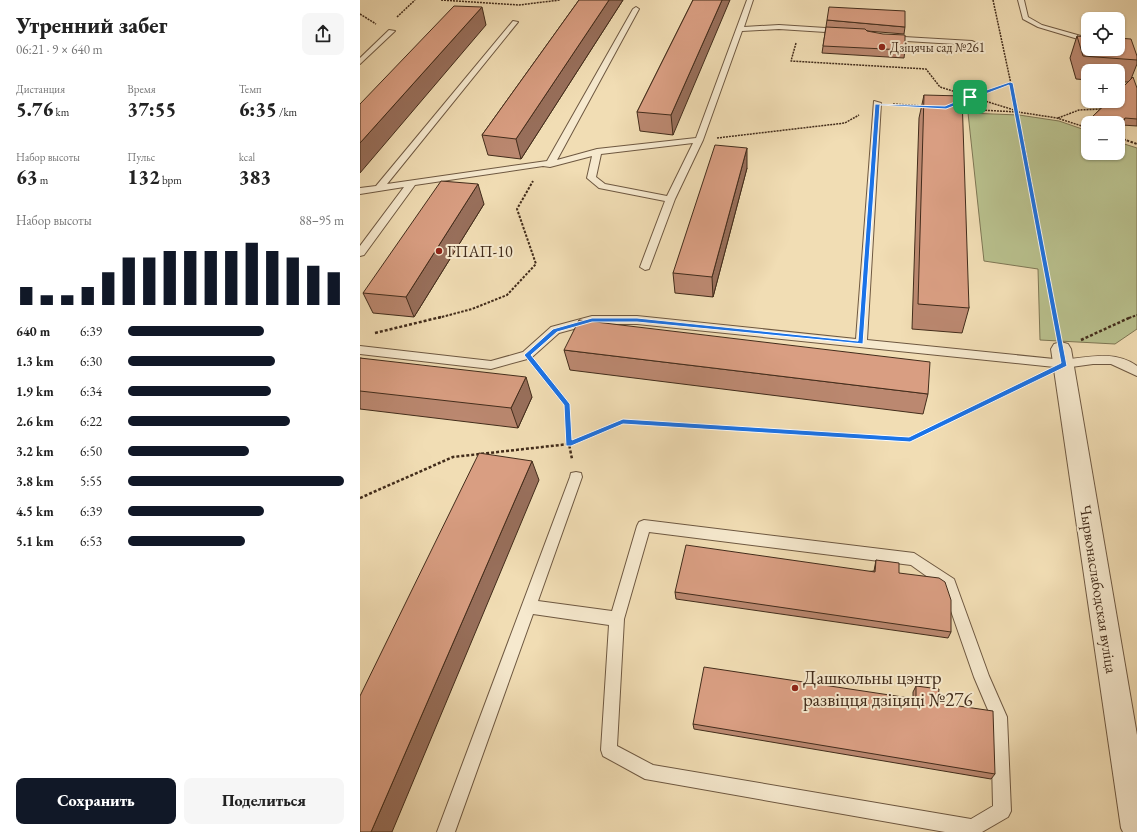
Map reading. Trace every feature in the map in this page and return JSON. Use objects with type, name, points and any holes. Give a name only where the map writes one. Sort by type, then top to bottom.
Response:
[{"type":"street","name":"Чырвонаслабодская вуліца","points":[[1063,357],[1135,798],[1137,828]]},
{"type":"lane","points":[[645,267],[670,199],[699,140],[750,0]]},
{"type":"lane","points":[[1021,0],[1025,18],[1040,26],[1081,38]]},
{"type":"lane","points":[[546,164],[636,9]]},
{"type":"lane","points":[[379,188],[515,22]]},
{"type":"lane","points":[[740,29],[779,27],[847,32]]},
{"type":"lane","points":[[360,62],[391,31]]},
{"type":"lane","points":[[882,38],[924,39],[972,43]]},
{"type":"lane","points":[[861,343],[878,104]]},
{"type":"lane","points":[[360,191],[546,164],[596,152],[699,140]]},
{"type":"lane","points":[[596,152],[591,178],[602,186],[670,199]]},
{"type":"lane","points":[[360,253],[412,183]]},
{"type":"lane","points":[[360,350],[491,365],[527,355],[555,330],[592,320],[637,320],[861,343],[1112,359],[1126,362],[1137,372]]},
{"type":"lane","points":[[446,832],[576,477]]},
{"type":"lane","points":[[644,526],[914,559],[949,584],[998,717],[1002,811],[972,828],[651,773],[609,750],[617,619],[644,526]]},
{"type":"lane","points":[[529,607],[617,619]]},
{"type":"path","points":[[394,20],[415,0]]},
{"type":"path","points":[[441,0],[519,5],[560,0]]},
{"type":"path","points":[[993,0],[1018,112],[1063,357]]},
{"type":"path","points":[[360,14],[378,26]]},
{"type":"path","points":[[801,29],[791,61],[926,69],[940,87],[1018,112]]},
{"type":"path","points":[[958,102],[1011,83]]},
{"type":"path","points":[[699,140],[845,123],[878,104],[931,107]]},
{"type":"path","points":[[960,109],[1018,112],[1057,118],[1081,126]]},
{"type":"path","points":[[1057,118],[1079,110],[1106,109]]},
{"type":"path","points":[[1125,140],[1137,144]]},
{"type":"path","points":[[374,333],[472,310],[508,295],[536,264],[517,209],[546,164]]},
{"type":"path","points":[[360,498],[453,457],[569,444],[623,421],[910,440],[1137,315]]},
{"type":"path","points":[[527,355],[567,404],[569,444],[576,477]]},
{"type":"green space","points":[[968,113],[1019,115],[1059,121],[1081,129],[1081,160],[1125,160],[1125,144],[1137,148],[1137,329],[1115,344],[1040,340],[1038,269],[984,261]]},
{"type":"building","points":[[579,0],[609,0],[516,139],[482,135]]},
{"type":"building","points":[[693,0],[722,0],[671,115],[637,112]]},
{"type":"building","points":[[454,6],[482,7],[360,143],[360,104]]},
{"type":"building","points":[[829,7],[905,11],[905,27],[827,20]]},
{"type":"building","points":[[826,27],[865,29],[867,31],[883,34],[905,35],[905,50],[823,46]]},
{"type":"building","points":[[1077,36],[1081,36],[1081,49]]},
{"type":"building","points":[[1125,39],[1131,39],[1137,60],[1083,56],[1125,56]]},
{"type":"building","points":[[1133,77],[1137,88],[1137,119],[1125,118],[1125,116],[1093,116],[1102,108],[1125,108],[1125,85]]},
{"type":"building","points":[[924,95],[962,96],[969,308],[918,304]]},
{"type":"building","points":[[715,145],[747,148],[712,277],[673,273]]},
{"type":"building","points":[[441,181],[478,184],[406,297],[363,293]]},
{"type":"building","points":[[579,320],[930,362],[928,394],[564,350]]},
{"type":"building","points":[[360,358],[526,377],[511,408],[360,391]]},
{"type":"building","points":[[479,453],[532,461],[371,832],[360,832],[360,696]]},
{"type":"building","points":[[686,545],[875,572],[876,560],[899,563],[899,573],[939,578],[945,582],[951,600],[951,632],[675,592]]},
{"type":"building","points":[[704,667],[916,699],[916,686],[939,689],[938,703],[993,711],[995,774],[693,724]]},
{"type":"place","name":"Дзіцячы сад №261","points":[[882,47]]},
{"type":"place","name":"ГПАП-10","points":[[439,251]]},
{"type":"place","name":"Дашкольны цэнтр развіцця дзіцяці №276","points":[[795,688]]},
{"type":"route","points":[[1011,83],[1018,112],[1064,364],[910,440],[623,421],[569,444],[567,404],[527,355],[555,330],[592,320],[637,320],[861,343],[878,104],[946,108],[970,97],[1011,83]]}]
